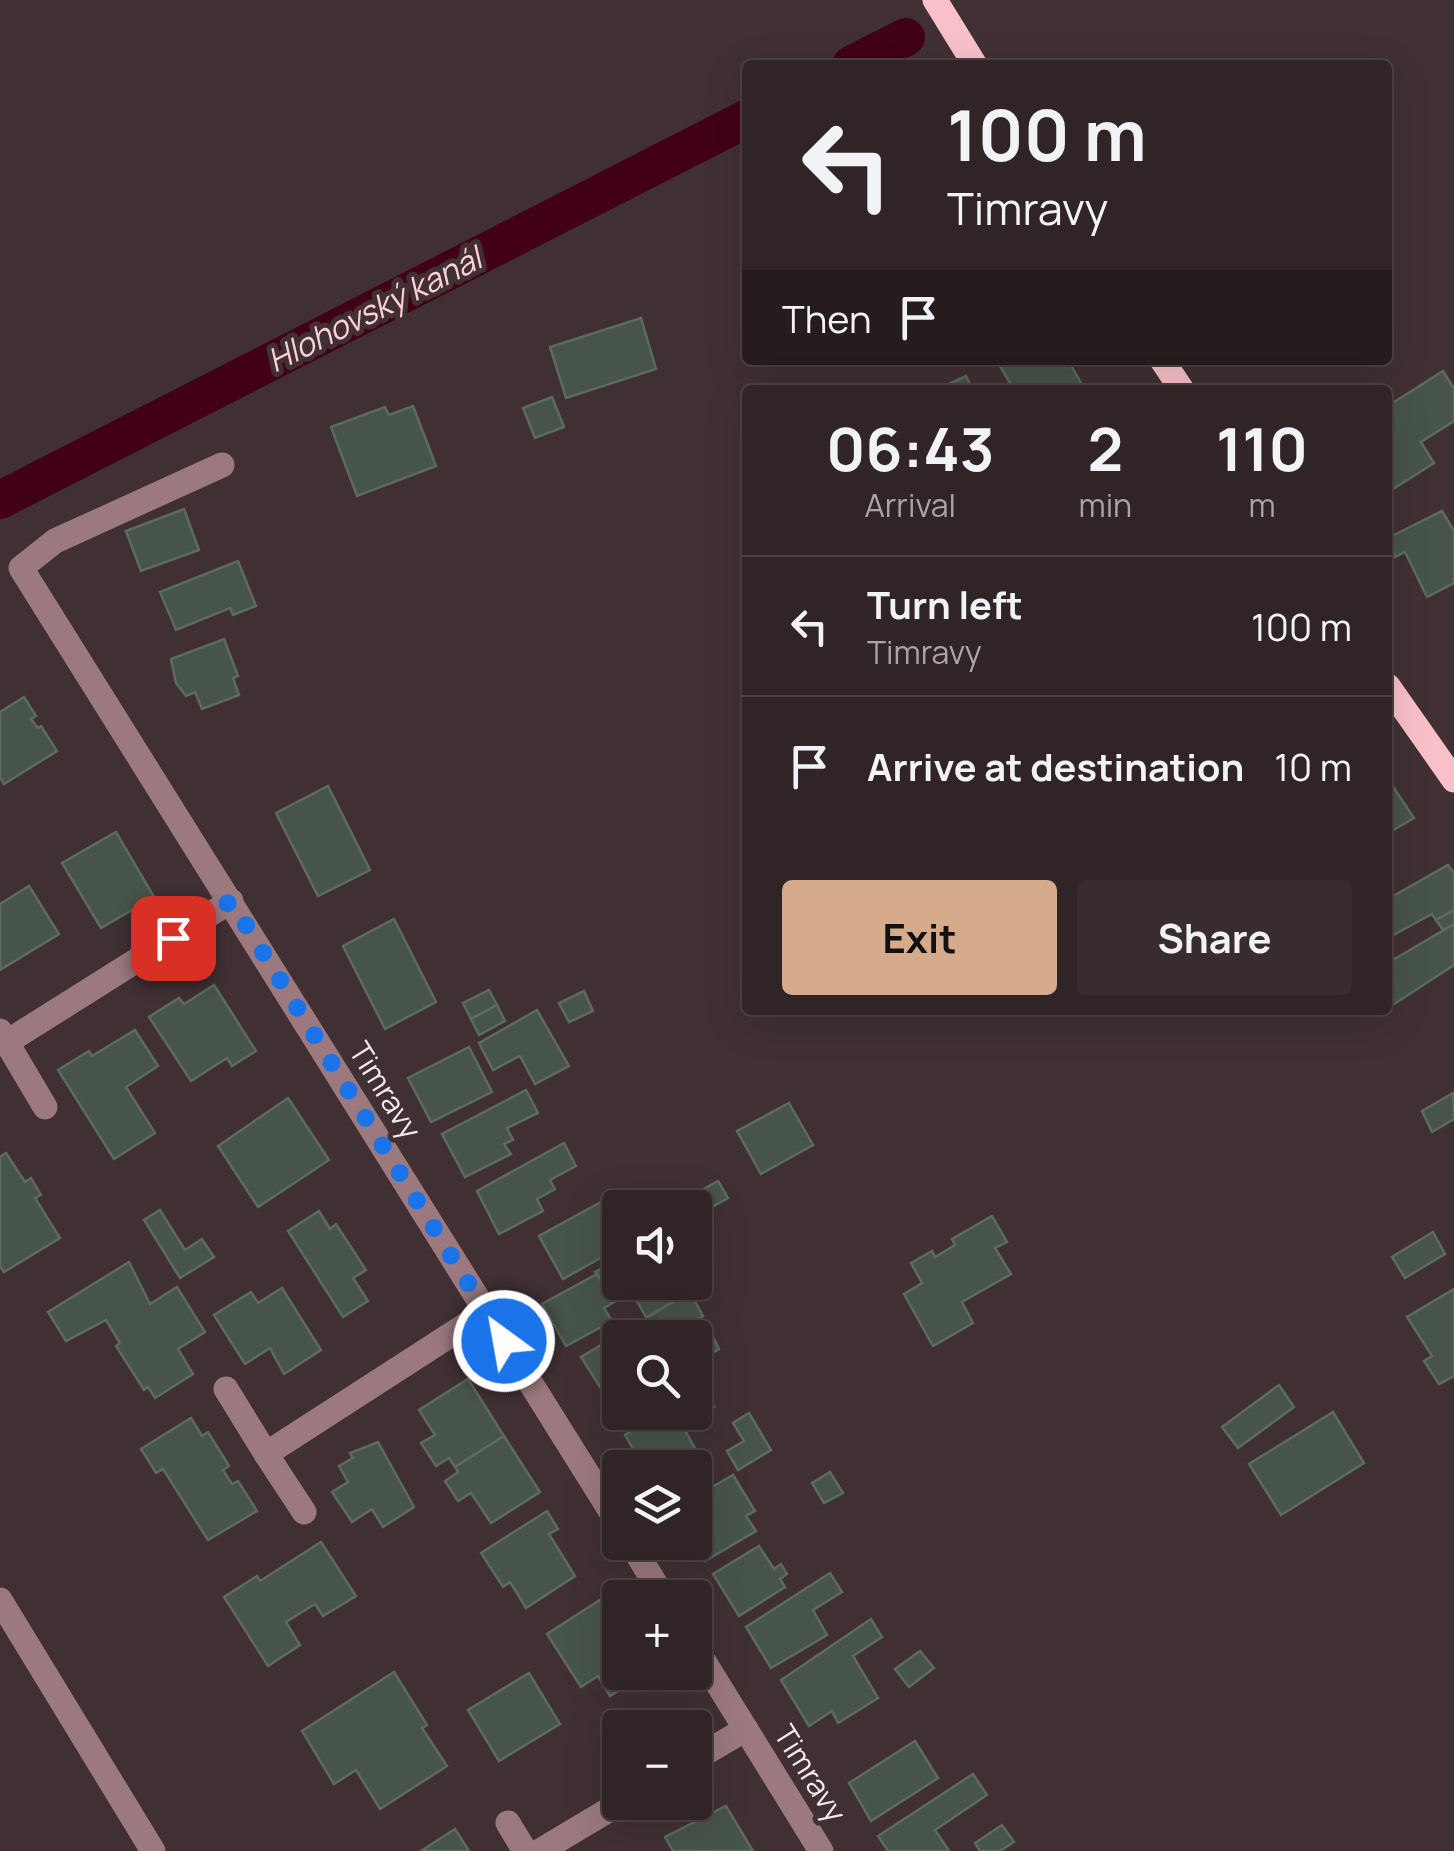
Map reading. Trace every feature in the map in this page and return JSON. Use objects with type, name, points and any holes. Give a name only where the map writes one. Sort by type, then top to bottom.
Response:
[{"type":"main road","points":[[934,0],[971,60]]},
{"type":"main road","points":[[1392,691],[1452,773]]},
{"type":"street","name":"Timravy","points":[[222,466],[55,540],[21,568],[602,1497]]},
{"type":"street","points":[[45,1107],[3,1036],[231,901]]},
{"type":"street","points":[[266,1454],[486,1312]]},
{"type":"street","points":[[226,1388],[304,1512]]},
{"type":"street","points":[[0,1600],[153,1851]]},
{"type":"street","name":"Timravy","points":[[712,1675],[821,1851]]},
{"type":"street","name":"Timravy","points":[[712,1750],[746,1729]]},
{"type":"street","points":[[540,1851],[602,1814]]},
{"type":"street","points":[[508,1823],[525,1851]]},
{"type":"building","points":[[641,318],[656,369],[566,398],[550,347]]},
{"type":"building","points":[[1071,365],[1082,385],[1011,385],[1000,366]]},
{"type":"building","points":[[1443,371],[1454,389],[1454,421],[1421,442],[1434,463],[1393,489],[1392,487],[1392,403]]},
{"type":"building","points":[[966,376],[970,385],[947,385]]},
{"type":"building","points":[[552,397],[564,427],[535,438],[523,408]]},
{"type":"building","points":[[413,406],[436,466],[357,496],[331,427],[385,407],[389,415]]},
{"type":"building","points":[[184,509],[199,550],[141,571],[126,531]]},
{"type":"building","points":[[1442,511],[1454,531],[1454,583],[1427,597],[1405,552],[1395,557],[1392,536]]},
{"type":"building","points":[[238,561],[256,606],[233,615],[230,608],[176,630],[160,592]]},
{"type":"building","points":[[224,639],[238,676],[233,678],[239,695],[202,709],[195,692],[186,696],[176,683],[171,659]]},
{"type":"building","points":[[24,697],[36,716],[31,719],[38,728],[41,726],[57,751],[4,784],[0,777],[0,712]]},
{"type":"building","points":[[1392,785],[1414,818],[1392,831]]},
{"type":"building","points":[[328,786],[370,870],[318,896],[276,813]]},
{"type":"building","points":[[116,832],[154,897],[101,928],[62,863]]},
{"type":"building","points":[[1448,865],[1454,873],[1454,910],[1436,920],[1432,914],[1392,936],[1392,897]]},
{"type":"building","points":[[29,886],[59,934],[0,970],[0,904]]},
{"type":"building","points":[[1454,910],[1454,924],[1443,930],[1436,920]]},
{"type":"building","points":[[394,919],[436,1002],[385,1029],[343,946]]},
{"type":"building","points":[[1454,924],[1454,965],[1392,1005],[1392,961]]},
{"type":"building","points":[[214,985],[256,1051],[232,1066],[227,1058],[191,1081],[149,1017],[179,998],[184,1004]]},
{"type":"building","points":[[489,990],[497,1005],[471,1019],[463,1003]]},
{"type":"building","points":[[584,991],[593,1011],[569,1022],[559,1003]]},
{"type":"building","points":[[497,1005],[505,1021],[479,1035],[471,1019]]},
{"type":"building","points":[[537,1010],[569,1066],[535,1084],[520,1056],[493,1070],[479,1043]]},
{"type":"building","points":[[135,1030],[158,1066],[126,1087],[155,1133],[114,1159],[58,1070],[89,1051],[92,1056]]},
{"type":"building","points":[[469,1047],[492,1092],[431,1122],[408,1078]]},
{"type":"building","points":[[526,1090],[538,1113],[507,1128],[513,1140],[504,1144],[511,1154],[465,1177],[442,1134]]},
{"type":"building","points":[[1453,1093],[1454,1119],[1432,1132],[1422,1111]]},
{"type":"building","points":[[288,1098],[329,1160],[258,1207],[218,1146]]},
{"type":"building","points":[[789,1103],[813,1145],[761,1174],[737,1131]]},
{"type":"building","points":[[564,1143],[576,1166],[550,1180],[555,1189],[537,1199],[543,1211],[499,1234],[477,1191]]},
{"type":"building","points":[[6,1153],[25,1182],[31,1178],[41,1195],[35,1198],[60,1238],[4,1272],[0,1266],[0,1157]]},
{"type":"building","points":[[718,1181],[728,1198],[712,1207],[712,1190],[702,1190]]},
{"type":"building","points":[[602,1204],[602,1257],[563,1279],[539,1236]]},
{"type":"building","points":[[160,1210],[185,1250],[202,1239],[214,1257],[180,1278],[144,1220]]},
{"type":"building","points":[[319,1211],[330,1229],[336,1224],[366,1270],[353,1278],[368,1301],[343,1317],[288,1231]]},
{"type":"building","points":[[992,1216],[1007,1242],[995,1248],[1011,1274],[962,1302],[973,1323],[933,1346],[904,1294],[922,1283],[911,1263],[932,1251],[935,1257],[955,1245],[952,1239]]},
{"type":"building","points":[[1433,1232],[1445,1254],[1405,1278],[1392,1257]]},
{"type":"building","points":[[129,1262],[150,1304],[177,1287],[205,1332],[178,1349],[193,1374],[155,1398],[148,1387],[144,1390],[116,1346],[120,1343],[106,1320],[66,1341],[48,1312]]},
{"type":"building","points":[[597,1274],[602,1282],[602,1300],[614,1302],[604,1308],[611,1320],[602,1320],[602,1326],[566,1346],[542,1304]]},
{"type":"building","points":[[282,1288],[321,1350],[284,1374],[270,1348],[245,1364],[214,1315],[251,1292],[258,1303]]},
{"type":"building","points":[[1454,1289],[1454,1376],[1439,1384],[1424,1361],[1432,1356],[1407,1317]]},
{"type":"building","points":[[636,1300],[673,1300],[674,1301],[646,1317]]},
{"type":"building","points":[[677,1300],[694,1300],[703,1316],[696,1320],[643,1320]]},
{"type":"building","points":[[712,1335],[719,1349],[712,1353]]},
{"type":"building","points":[[602,1344],[602,1390],[581,1357]]},
{"type":"building","points":[[468,1379],[504,1436],[455,1467],[449,1458],[436,1466],[421,1443],[435,1435],[419,1410]]},
{"type":"building","points":[[1279,1385],[1294,1407],[1238,1448],[1222,1427]]},
{"type":"building","points":[[1333,1412],[1364,1463],[1281,1515],[1249,1464]]},
{"type":"building","points":[[749,1413],[771,1450],[738,1470],[727,1451],[744,1441],[733,1423]]},
{"type":"building","points":[[191,1418],[202,1436],[208,1432],[229,1466],[223,1470],[232,1484],[238,1481],[257,1511],[208,1540],[163,1469],[156,1473],[141,1449]]},
{"type":"building","points":[[633,1430],[685,1430],[696,1450],[634,1450],[625,1435]]},
{"type":"building","points":[[504,1436],[540,1492],[491,1523],[471,1493],[458,1501],[445,1481],[458,1472],[455,1467]]},
{"type":"building","points":[[378,1442],[414,1507],[383,1527],[372,1509],[352,1522],[332,1492],[348,1482],[339,1466],[353,1458],[350,1453]]},
{"type":"building","points":[[830,1472],[843,1493],[824,1503],[812,1483]]},
{"type":"building","points":[[733,1475],[755,1511],[746,1516],[756,1531],[712,1557],[712,1487]]},
{"type":"building","points":[[547,1511],[558,1529],[549,1534],[575,1576],[526,1608],[510,1582],[503,1587],[481,1553]]},
{"type":"building","points":[[321,1542],[356,1596],[323,1616],[315,1604],[286,1622],[300,1645],[268,1666],[224,1597],[257,1576],[260,1581]]},
{"type":"building","points":[[759,1546],[774,1569],[781,1564],[787,1574],[780,1579],[785,1587],[739,1616],[713,1574]]},
{"type":"building","points":[[830,1573],[842,1592],[813,1610],[827,1635],[771,1668],[746,1627]]},
{"type":"building","points":[[602,1599],[602,1683],[598,1676],[581,1687],[547,1634]]},
{"type":"building","points":[[871,1619],[882,1637],[853,1656],[878,1698],[838,1723],[832,1711],[809,1726],[781,1680]]},
{"type":"building","points":[[920,1651],[934,1668],[909,1687],[895,1669]]},
{"type":"building","points":[[394,1672],[427,1725],[422,1728],[447,1766],[380,1809],[356,1770],[334,1784],[302,1731]]},
{"type":"building","points":[[529,1673],[560,1724],[499,1761],[468,1710]]},
{"type":"building","points":[[915,1741],[938,1778],[871,1821],[849,1783]]},
{"type":"building","points":[[973,1774],[987,1795],[935,1830],[949,1851],[888,1851],[878,1836]]},
{"type":"building","points":[[726,1806],[753,1851],[673,1851],[665,1837],[698,1820],[712,1820],[712,1813]]},
{"type":"building","points":[[1002,1825],[1014,1842],[1000,1851],[980,1851],[975,1843]]},
{"type":"building","points":[[455,1829],[469,1851],[421,1851]]},
{"type":"waterway","name":"Hlohovský kanál","points":[[861,60],[906,37]]},
{"type":"waterway","name":"Hlohovský kanál","points":[[0,500],[742,121]]},
{"type":"route","points":[[173,938],[231,901],[504,1341]]}]
